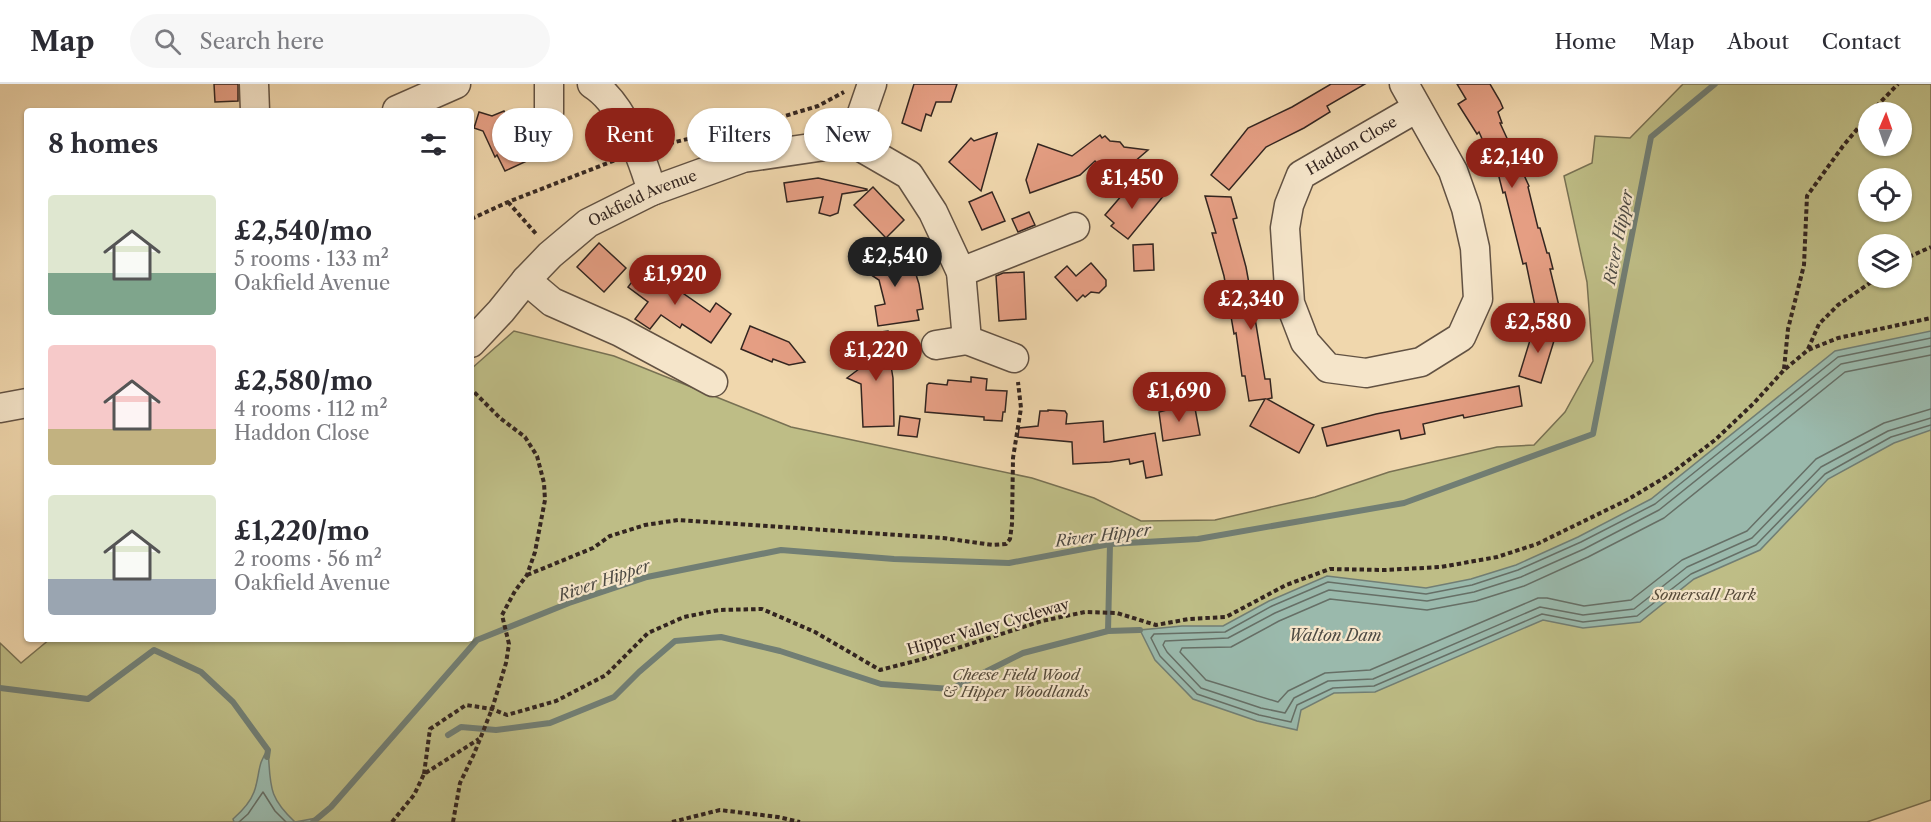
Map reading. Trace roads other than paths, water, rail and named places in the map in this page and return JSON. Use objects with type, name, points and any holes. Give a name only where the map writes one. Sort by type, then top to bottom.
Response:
[{"type":"street","points":[[254,84],[255,108]]},
{"type":"street","points":[[402,108],[456,84]]},
{"type":"street","points":[[549,84],[549,108]]},
{"type":"street","points":[[592,84],[609,101],[626,124],[639,150],[652,191]]},
{"type":"street","points":[[864,108],[872,84]]},
{"type":"street","name":"Haddon Close","points":[[1410,96],[1453,171],[1466,208],[1475,248],[1478,299],[1461,337],[1421,362],[1366,373],[1328,368],[1305,342],[1290,303],[1285,228],[1289,205],[1301,175],[1410,96]]},
{"type":"street","name":"Oakfield Avenue","points":[[474,340],[550,255],[588,223],[652,191],[743,158],[804,149]]},
{"type":"street","points":[[886,162],[909,176],[933,212],[961,272],[967,340]]},
{"type":"street","points":[[961,272],[1075,227]]},
{"type":"street","points":[[526,280],[552,302],[621,333],[713,382]]},
{"type":"street","points":[[936,345],[967,340],[1014,358]]},
{"type":"street","points":[[0,408],[24,404]]},
{"type":"water","name":"Walton Dam","points":[[1931,331],[1931,430],[1894,443],[1828,479],[1760,550],[1694,579],[1640,622],[1583,628],[1543,620],[1375,692],[1334,693],[1301,710],[1297,730],[1257,721],[1193,699],[1155,660],[1140,630],[1182,626],[1223,626],[1269,601],[1327,576],[1426,588],[1471,579],[1516,565],[1578,537],[1651,499],[1835,351]]},
{"type":"water","points":[[268,750],[270,781],[275,797],[279,805],[295,822],[234,822],[233,819],[252,796],[262,760]]},
{"type":"water","points":[[317,818],[317,822],[295,822]]},
{"type":"waterway","name":"River Hipper","points":[[313,822],[331,807],[477,640],[569,603],[647,577],[781,550],[894,559],[1009,563],[1110,544],[1198,539],[1404,503],[1593,434],[1651,137],[1715,84]]},
{"type":"waterway","points":[[1108,631],[1110,544]]},
{"type":"waterway","points":[[448,735],[461,727],[496,730],[550,723],[614,697],[675,641],[721,637],[780,651],[881,684],[951,689],[1023,653],[1108,631],[1140,630]]},
{"type":"waterway","name":"River Hipper","points":[[0,688],[88,699],[154,650],[201,672],[233,702],[268,750],[267,757]]},
{"type":"park label","name":"Somersall Park","points":[[1704,595]]},
{"type":"park label","name":"Cheese Field Wood & Hipper Woodlands","points":[[1016,684]]}]
